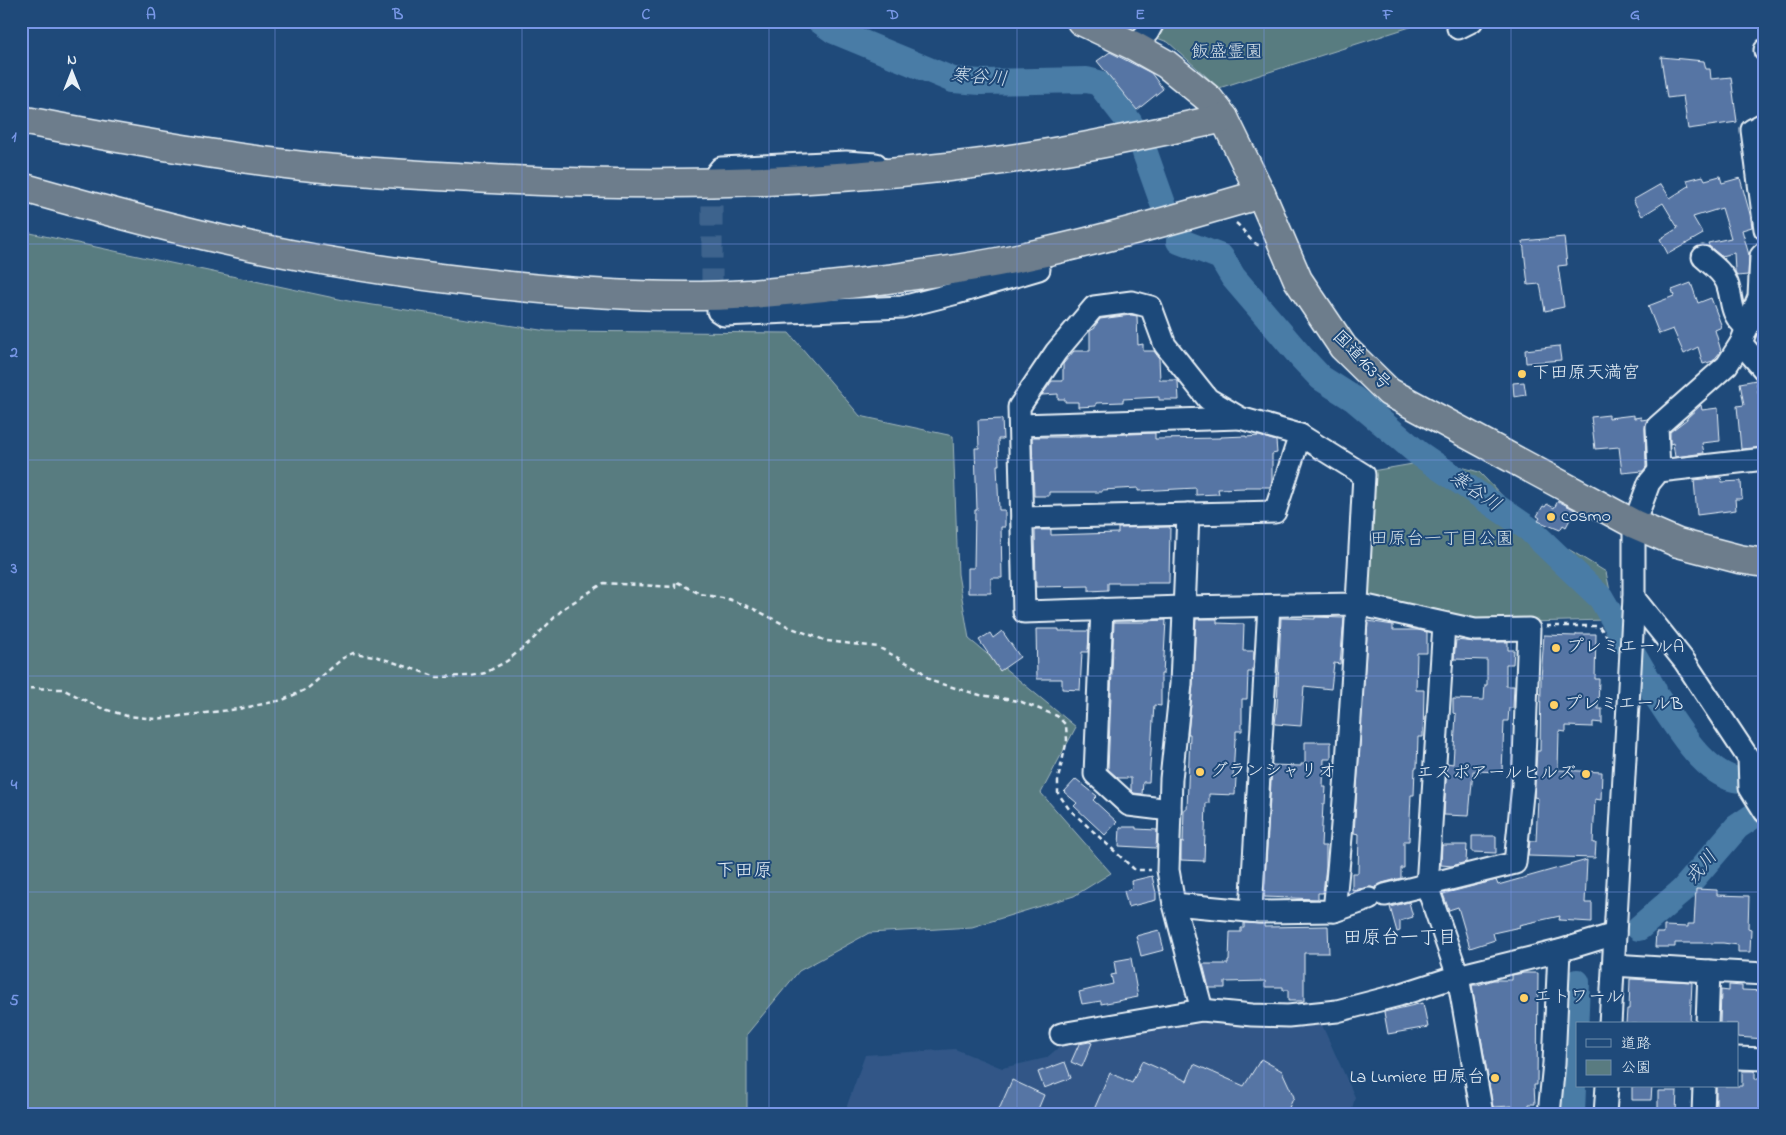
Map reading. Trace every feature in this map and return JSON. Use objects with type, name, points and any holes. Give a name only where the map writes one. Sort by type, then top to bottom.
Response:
[{"type":"highway","name":"国道163号","points":[[1081,21],[1134,46],[1166,64],[1209,100],[1224,118],[1261,194],[1298,280],[1343,347],[1389,392],[1634,524],[1678,543],[1739,559],[1765,562]]},
{"type":"highway","points":[[21,120],[186,150],[287,164],[485,179],[648,184],[724,183],[856,176],[950,167],[1130,139],[1224,118]]},
{"type":"highway","points":[[21,187],[151,223],[330,262],[545,290],[639,296],[713,295],[770,292],[838,285],[953,282],[1022,257],[1101,239],[1261,194]]},
{"type":"street","points":[[1134,46],[1148,32],[1154,21]]},
{"type":"street","points":[[1765,123],[1752,130],[1765,229]]},
{"type":"street","points":[[716,174],[721,168],[846,162],[950,167]]},
{"type":"street","points":[[1610,1022],[1634,598],[1634,524],[1649,483],[1659,471],[1657,427],[1727,365],[1744,336],[1759,296],[1761,256],[1765,252]]},
{"type":"street","points":[[1703,257],[1719,271],[1726,282],[1733,312],[1744,336],[1765,372]]},
{"type":"street","points":[[718,311],[724,315],[902,307],[953,282],[1039,269]]},
{"type":"street","points":[[1174,904],[1250,911],[1334,911],[1377,897],[1515,863],[1522,785],[1529,630],[1475,630],[1357,604],[1024,612],[1019,407],[1056,352],[1094,307],[1132,302],[1151,307],[1165,345],[1208,399],[1240,418],[1300,435],[1364,475],[1357,604],[1344,813],[1334,911]]},
{"type":"street","points":[[1020,425],[1240,418]]},
{"type":"street","points":[[1022,518],[1275,512],[1300,435]]},
{"type":"street","points":[[1659,471],[1765,459]]},
{"type":"street","points":[[1188,514],[1181,684],[1170,810],[1168,870],[1174,904],[1202,1010]]},
{"type":"street","points":[[1634,598],[1685,662],[1749,759],[1750,788],[1765,812]]},
{"type":"street","points":[[1250,911],[1269,606]]},
{"type":"street","points":[[1102,609],[1095,774],[1129,805],[1170,810]]},
{"type":"street","points":[[1444,624],[1427,886],[1458,976],[1482,1114]]},
{"type":"street","points":[[1060,1034],[1202,1010],[1252,1015],[1288,1016],[1337,1011],[1615,934]]},
{"type":"street","points":[[1549,1114],[1554,1063],[1559,951]]},
{"type":"street","points":[[1614,965],[1765,974]]},
{"type":"street","points":[[1707,1022],[1709,971]]},
{"type":"street","points":[[1738,1058],[1765,1060]]},
{"type":"street","points":[[1605,1114],[1607,1088]]},
{"type":"street","points":[[1703,1114],[1704,1088]]},
{"type":"path","points":[[21,688],[62,689],[101,708],[127,716],[156,719],[238,709],[283,700],[307,688],[343,658],[352,654],[375,656],[437,677],[472,676],[485,673],[507,661],[564,608],[604,583],[675,587],[675,581],[700,594],[728,599],[752,608],[789,627],[827,641],[878,647],[920,670],[931,681],[980,695],[1019,701],[1057,716],[1066,725],[1067,740],[1058,779],[1058,793],[1070,808],[1135,870],[1168,870]]},
{"type":"path","points":[[1529,630],[1539,626],[1599,626],[1617,650]]},
{"type":"shaded area","points":[[1199,1020],[1321,1023],[1355,1097],[1351,1114],[844,1114],[865,1055],[955,1049],[1002,1068],[1046,1058],[1069,1039]]},
{"type":"green space","name":"飯盛霊園","points":[[1109,21],[1429,21],[1219,88],[1168,42]]},
{"type":"green space","points":[[21,231],[353,302],[547,331],[789,333],[860,416],[953,436],[958,574],[969,639],[1076,727],[1041,793],[1111,873],[1074,896],[972,927],[869,933],[799,971],[747,1034],[747,1114],[21,1114]]},
{"type":"green space","name":"田原台一丁目公園","points":[[1436,460],[1479,472],[1515,509],[1560,544],[1606,572],[1613,605],[1606,620],[1528,622],[1450,617],[1366,600],[1372,471]]},
{"type":"building","points":[[1110,52],[1151,73],[1163,89],[1137,110],[1097,61]]},
{"type":"building","points":[[1661,57],[1704,61],[1706,69],[1710,69],[1711,79],[1731,77],[1737,122],[1688,129],[1683,96],[1667,98]]},
{"type":"building","points":[[1703,176],[1705,180],[1720,176],[1722,183],[1740,178],[1752,227],[1742,230],[1749,255],[1748,275],[1737,276],[1734,253],[1721,256],[1709,246],[1708,243],[1731,238],[1722,208],[1693,217],[1703,234],[1668,254],[1660,239],[1678,228],[1663,203],[1642,216],[1633,200],[1661,184],[1670,198],[1689,186],[1687,180]]},
{"type":"building","points":[[1564,237],[1567,265],[1558,266],[1564,307],[1545,311],[1540,284],[1528,285],[1523,241]]},
{"type":"building","points":[[1691,283],[1698,303],[1711,298],[1722,327],[1715,330],[1721,351],[1713,361],[1703,364],[1698,347],[1684,354],[1673,329],[1659,334],[1648,306],[1674,296],[1672,290]]},
{"type":"building","points":[[1137,316],[1138,345],[1143,344],[1143,351],[1154,351],[1159,358],[1160,380],[1177,380],[1179,400],[1159,400],[1159,397],[1123,399],[1123,402],[1096,403],[1096,406],[1078,407],[1078,402],[1065,402],[1065,399],[1058,399],[1058,394],[1042,395],[1052,381],[1063,381],[1063,364],[1074,351],[1090,351],[1090,331],[1095,328],[1100,319]]},
{"type":"building","points":[[1559,346],[1561,360],[1526,363],[1525,350]]},
{"type":"building","points":[[1756,380],[1762,414],[1765,413],[1765,447],[1741,449],[1737,406],[1744,405],[1740,383]]},
{"type":"building","points":[[1524,382],[1526,395],[1514,397],[1513,383]]},
{"type":"building","points":[[1701,405],[1702,410],[1718,408],[1720,441],[1702,443],[1704,453],[1675,457],[1673,443],[1670,444],[1670,432]]},
{"type":"building","points":[[1609,415],[1609,418],[1634,415],[1634,418],[1641,417],[1641,420],[1648,419],[1645,428],[1646,467],[1643,471],[1622,473],[1619,447],[1595,449],[1591,417]]},
{"type":"building","points":[[1002,419],[1003,439],[998,439],[999,465],[997,465],[999,510],[1005,510],[1005,527],[1001,527],[1002,578],[991,578],[991,593],[968,593],[968,568],[974,568],[975,510],[977,510],[975,448],[979,448],[978,420]]},
{"type":"building","points":[[1155,433],[1155,439],[1259,436],[1276,441],[1277,453],[1272,454],[1272,481],[1270,487],[1218,489],[1219,494],[1196,495],[1196,488],[1138,491],[1138,488],[1102,490],[1102,492],[1049,492],[1049,496],[1034,496],[1032,437],[1079,437]]},
{"type":"building","points":[[1721,477],[1722,482],[1741,481],[1742,499],[1735,499],[1736,510],[1697,515],[1694,480]]},
{"type":"building","name":"cosmo","points":[[1558,501],[1575,510],[1566,527],[1563,525],[1560,530],[1538,521],[1540,518],[1537,516],[1543,506],[1545,507],[1547,504],[1554,508]]},
{"type":"building","points":[[1170,527],[1169,583],[1108,583],[1108,590],[1089,591],[1089,586],[1036,587],[1035,530],[1051,530],[1051,535],[1118,533],[1118,528]]},
{"type":"building","points":[[1315,617],[1344,618],[1340,664],[1334,663],[1331,689],[1304,686],[1301,726],[1275,724],[1281,618],[1315,619]]},
{"type":"building","points":[[1196,619],[1217,619],[1217,623],[1244,624],[1243,651],[1254,651],[1253,672],[1248,672],[1247,699],[1242,699],[1242,731],[1236,731],[1233,778],[1236,778],[1235,795],[1209,794],[1209,803],[1206,803],[1204,861],[1181,860],[1184,809],[1187,809],[1190,734],[1188,734],[1193,685]]},
{"type":"building","points":[[1166,620],[1163,674],[1161,674],[1161,706],[1154,705],[1149,782],[1143,782],[1142,794],[1134,793],[1131,790],[1131,778],[1118,778],[1108,769],[1114,622]]},
{"type":"building","points":[[1368,621],[1393,625],[1393,630],[1427,632],[1427,653],[1417,653],[1416,690],[1424,690],[1423,737],[1418,737],[1414,795],[1411,795],[1409,841],[1404,841],[1404,868],[1401,868],[1401,878],[1382,883],[1375,888],[1352,890],[1352,873],[1358,873],[1359,834],[1354,833]]},
{"type":"building","points":[[1036,629],[1089,631],[1088,652],[1082,652],[1080,690],[1062,689],[1062,679],[1037,679]]},
{"type":"building","points":[[1002,631],[1020,657],[1000,671],[979,640],[990,633],[993,638]]},
{"type":"building","points":[[1576,634],[1596,634],[1595,679],[1599,679],[1598,709],[1602,709],[1602,723],[1593,722],[1593,727],[1566,726],[1566,732],[1559,731],[1558,770],[1602,772],[1601,800],[1595,799],[1593,843],[1596,843],[1595,858],[1528,856],[1530,841],[1536,841],[1538,798],[1534,797],[1537,751],[1540,751],[1544,635],[1576,636]]},
{"type":"building","points":[[1456,640],[1508,642],[1508,650],[1514,650],[1513,664],[1506,664],[1506,686],[1514,686],[1513,708],[1509,708],[1508,721],[1504,721],[1502,772],[1473,771],[1469,816],[1444,815],[1447,763],[1453,764],[1456,714],[1453,713],[1453,699],[1484,700],[1485,685],[1487,685],[1487,660],[1454,659]]},
{"type":"building","points":[[1305,742],[1331,742],[1331,759],[1324,759],[1323,787],[1326,787],[1325,804],[1323,804],[1321,846],[1326,846],[1326,866],[1323,893],[1318,893],[1318,899],[1264,897],[1272,765],[1301,766],[1301,764],[1305,764]]},
{"type":"building","points":[[1076,779],[1097,796],[1093,800],[1117,822],[1105,835],[1074,806],[1077,803],[1064,792]]},
{"type":"building","points":[[1120,827],[1157,830],[1156,848],[1119,846]]},
{"type":"building","points":[[1472,836],[1496,836],[1496,853],[1472,852]]},
{"type":"building","points":[[1442,845],[1467,845],[1466,862],[1452,866],[1441,865]]},
{"type":"building","points":[[1587,860],[1585,903],[1592,903],[1592,922],[1559,920],[1560,916],[1493,933],[1495,940],[1470,948],[1458,907],[1449,910],[1443,894],[1496,880],[1498,885]]},
{"type":"building","points":[[1152,876],[1156,900],[1128,907],[1124,891],[1132,889],[1131,881]]},
{"type":"building","points":[[1696,889],[1717,890],[1717,895],[1749,896],[1748,928],[1751,929],[1750,952],[1738,952],[1738,945],[1723,943],[1675,943],[1675,947],[1655,947],[1656,933],[1664,933],[1664,926],[1688,927],[1688,924],[1694,924]]},
{"type":"building","points":[[1409,902],[1413,917],[1400,921],[1400,931],[1397,932],[1390,907]]},
{"type":"building","points":[[1244,923],[1264,924],[1264,927],[1328,926],[1329,953],[1304,953],[1304,1001],[1288,1001],[1288,990],[1283,990],[1283,987],[1265,987],[1265,981],[1225,982],[1225,988],[1209,988],[1203,964],[1228,964],[1230,932],[1241,932],[1241,928],[1244,928]]},
{"type":"building","points":[[1159,930],[1164,950],[1141,956],[1136,936]]},
{"type":"building","points":[[1131,958],[1138,997],[1101,1004],[1101,1001],[1082,1004],[1079,992],[1113,984],[1111,975],[1116,974],[1114,961]]},
{"type":"building","points":[[1538,973],[1537,1085],[1534,1085],[1535,1104],[1529,1104],[1529,1114],[1513,1114],[1512,1106],[1493,1107],[1472,985],[1493,980],[1512,980],[1512,975]]},
{"type":"building","points":[[1630,979],[1692,982],[1690,1022],[1626,1022],[1627,1009],[1629,1009]]},
{"type":"building","points":[[1729,985],[1742,986],[1742,990],[1765,991],[1765,1039],[1738,1037],[1738,1022],[1720,1022],[1721,990],[1729,991]]},
{"type":"building","points":[[1423,1003],[1428,1027],[1388,1034],[1384,1012]]},
{"type":"building","points":[[1092,1043],[1082,1067],[1071,1062],[1079,1044]]},
{"type":"building","points":[[1261,1059],[1282,1071],[1294,1097],[1286,1114],[1092,1114],[1110,1073],[1132,1083],[1142,1061],[1187,1081],[1194,1064],[1244,1086]]},
{"type":"building","points":[[1065,1062],[1071,1078],[1044,1088],[1038,1072]]},
{"type":"building","points":[[1742,1071],[1755,1071],[1755,1079],[1762,1079],[1762,1114],[1716,1114],[1716,1088],[1738,1088],[1738,1086],[1742,1086]]},
{"type":"building","points":[[1012,1080],[1044,1095],[1036,1114],[997,1114]]},
{"type":"building","points":[[1632,1088],[1652,1088],[1651,1100],[1632,1100]]},
{"type":"building","points":[[1658,1091],[1677,1091],[1676,1113],[1658,1113]]},
{"type":"waterway","name":"寒谷川","points":[[820,21],[834,31],[953,80],[981,82],[1087,80],[1099,83],[1130,123]]},
{"type":"waterway","name":"寒谷川","points":[[1145,153],[1166,212]]},
{"type":"waterway","name":"寒谷川","points":[[1179,241],[1221,257],[1233,277],[1321,378],[1354,399],[1418,453],[1529,529],[1601,598],[1654,693],[1688,743],[1699,755],[1710,766],[1734,779],[1765,782]]},
{"type":"waterway","name":"戎川","points":[[1639,928],[1683,890],[1737,827],[1765,808]]},
{"type":"waterway","name":"戎川","points":[[1572,1114],[1577,982]]},
{"type":"tunnel","points":[[716,174],[712,195],[712,283],[718,311]]},
{"type":"place","name":"下田原天満宮","points":[[1522,374]]},
{"type":"place","name":"cosmo","points":[[1551,517]]},
{"type":"place","name":"プレミエールA","points":[[1556,648]]},
{"type":"place","name":"プレミエールB","points":[[1554,705]]},
{"type":"place","name":"グランシャリオ","points":[[1200,772]]},
{"type":"place","name":"エスポアールヒルズ","points":[[1586,774]]},
{"type":"place","name":"エトワール","points":[[1524,998]]},
{"type":"place","name":"La Lumiere 田原台","points":[[1495,1078]]},
{"type":"district","name":"下田原","points":[[744,871]]},
{"type":"district","name":"田原台一丁目","points":[[1400,938]]}]
